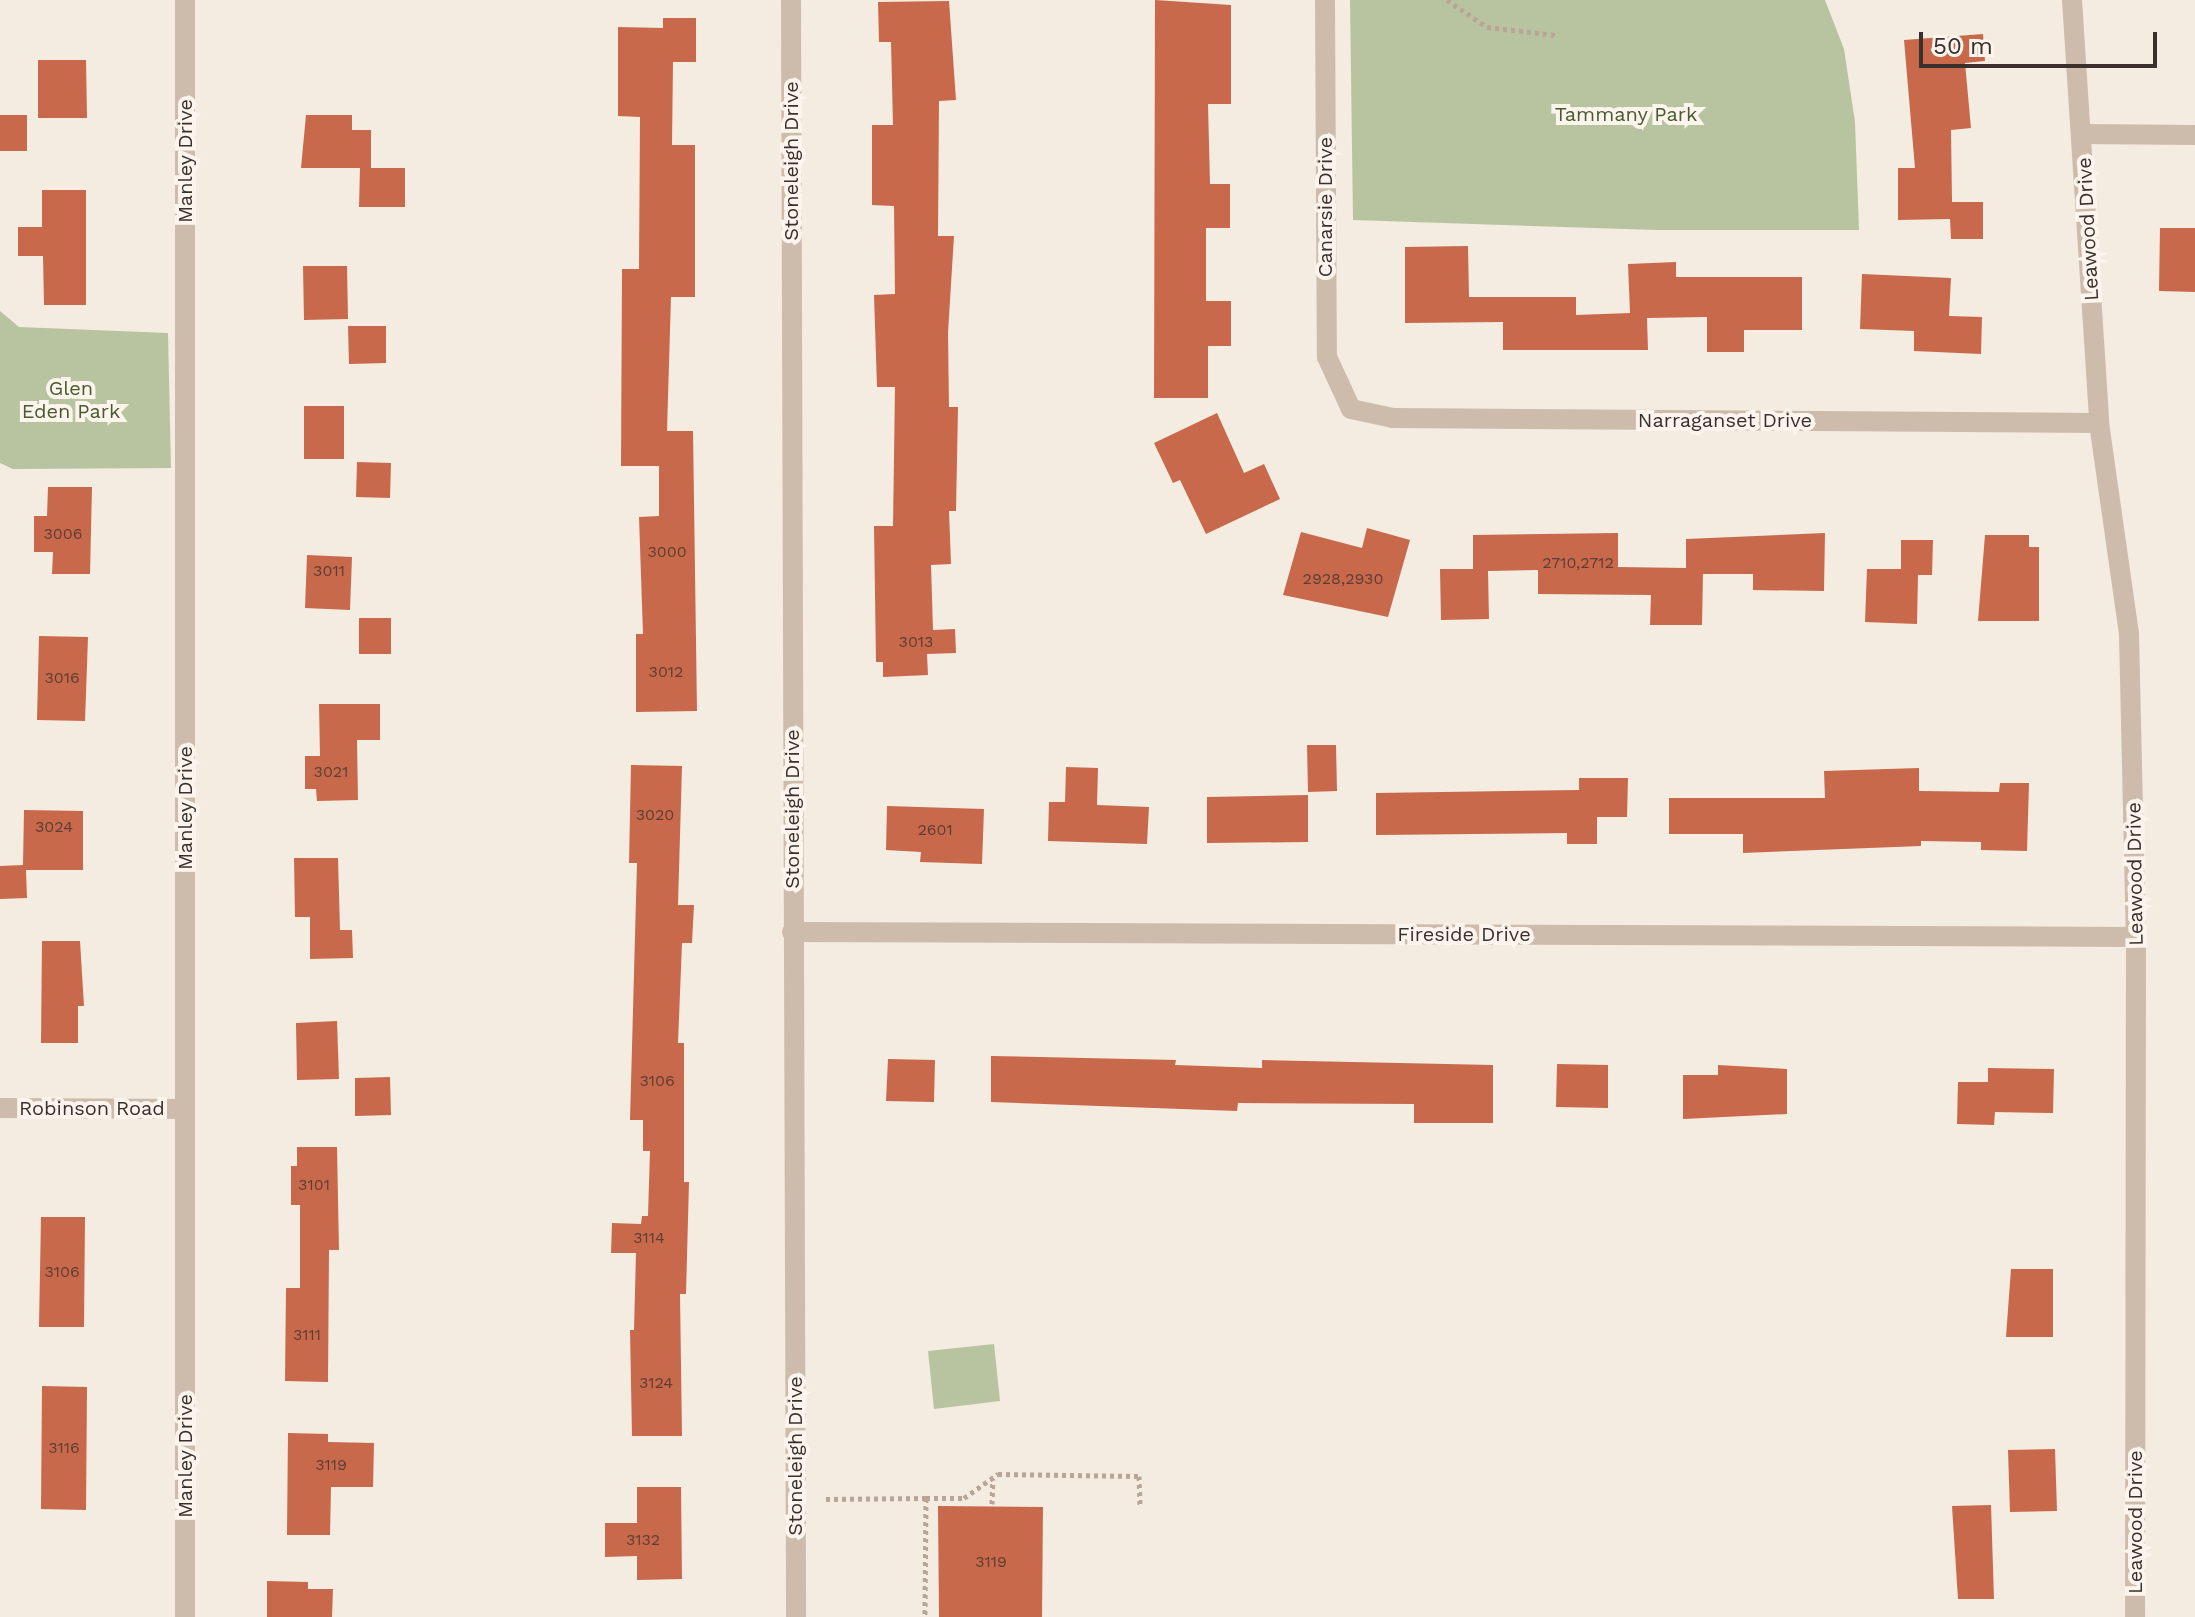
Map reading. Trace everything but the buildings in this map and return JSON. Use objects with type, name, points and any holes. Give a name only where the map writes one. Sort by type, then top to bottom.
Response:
[{"type":"street","name":"Manley Drive","points":[[185,0],[185,1617]]},
{"type":"street","name":"Stoneleigh Drive","points":[[791,0],[796,1617]]},
{"type":"street","name":"Canarsie Drive","points":[[1325,0],[1327,357],[1351,409]]},
{"type":"street","name":"Leawood Drive","points":[[2072,0],[2099,423],[2129,634],[2136,937],[2135,1617]]},
{"type":"street","points":[[2082,134],[2195,135]]},
{"type":"street","name":"Narraganset Drive","points":[[1351,409],[1393,418],[2099,423]]},
{"type":"street","name":"Fireside Drive","points":[[792,932],[2136,937]]},
{"type":"street","name":"Robinson Road","points":[[0,1108],[184,1109]]},
{"type":"path","points":[[1447,0],[1487,27],[1556,35]]},
{"type":"path","points":[[826,1499],[964,1498],[998,1474],[1139,1476],[1140,1507]]},
{"type":"path","points":[[992,1504],[993,1479]]},
{"type":"path","points":[[925,1617],[926,1498]]},
{"type":"green space","name":"Tammany Park","points":[[1350,0],[1825,0],[1844,49],[1855,122],[1859,230],[1657,230],[1353,220]]},
{"type":"green space","name":"Glen Eden Park","points":[[0,311],[19,327],[168,333],[171,468],[13,469],[0,463]]},
{"type":"green space","points":[[994,1344],[1000,1401],[934,1409],[928,1351]]}]
